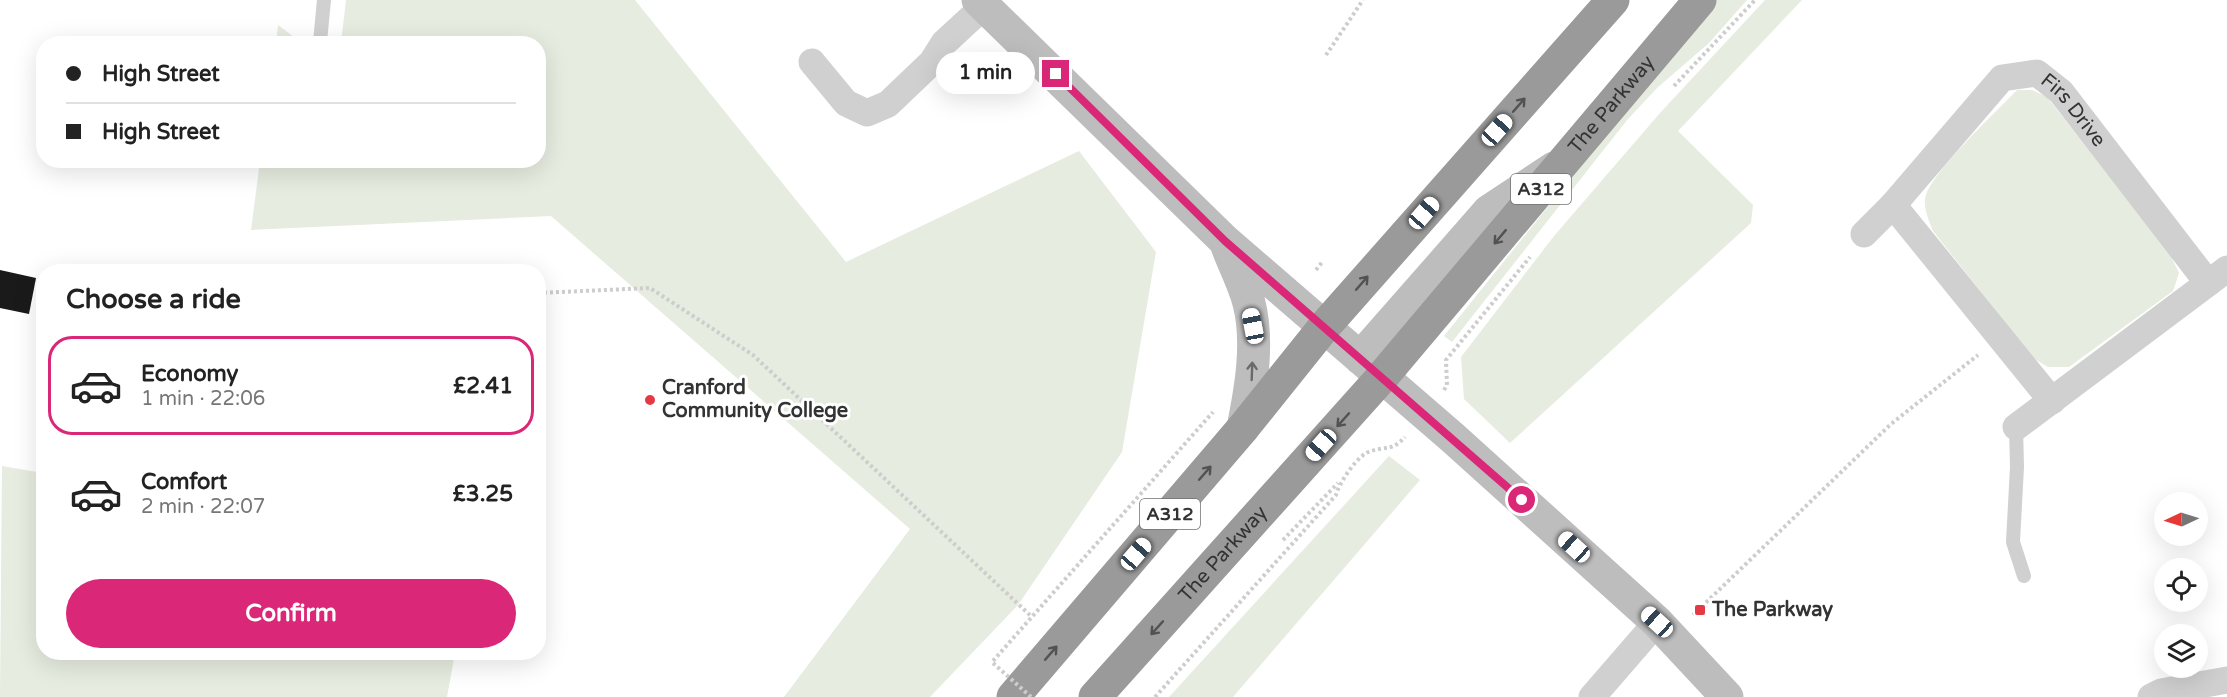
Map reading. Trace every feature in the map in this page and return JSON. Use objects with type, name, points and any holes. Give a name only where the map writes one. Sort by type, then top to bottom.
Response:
[{"type":"highway","name":"A312","points":[[1012,697],[1244,428],[1323,327],[1613,0]]},
{"type":"highway","name":"The Parkway","points":[[1095,697],[1371,368],[1565,160],[1700,0]]},
{"type":"street","points":[[812,63],[846,103],[867,113],[888,104],[932,62],[944,43],[981,3],[1225,241],[1664,629],[1726,697]]},
{"type":"street","name":"Firs Drive","points":[[1863,234],[1893,206],[2002,78],[2037,73],[2061,92],[2218,276],[2016,427]]},
{"type":"street","points":[[1893,206],[2052,401]]},
{"type":"street","points":[[1225,241],[1248,302],[1253,326],[1251,387],[1244,428]]},
{"type":"street","points":[[1592,697],[1664,629]]},
{"type":"street","points":[[2151,697],[2161,692],[2227,680]]},
{"type":"lane","points":[[321,36],[324,0]]},
{"type":"lane","points":[[2016,427],[2017,467],[2013,542],[2024,576]]},
{"type":"path","points":[[1326,55],[1363,0]]},
{"type":"path","points":[[1669,91],[1755,0]]},
{"type":"path","points":[[1441,393],[1447,385],[1446,360],[1534,251]]},
{"type":"path","points":[[1316,270],[1323,261]]},
{"type":"path","points":[[546,293],[651,288],[753,355],[1032,618]]},
{"type":"path","points":[[1664,629],[1891,424],[1999,338]]},
{"type":"path","points":[[1031,697],[992,662],[1213,412]]},
{"type":"path","points":[[1155,697],[1336,495],[1339,483],[1368,451],[1396,447],[1405,437]]},
{"type":"shaded area","points":[[346,0],[635,0],[846,262],[1079,151],[1156,252],[1122,452],[1018,605],[930,697],[784,697],[910,529],[551,216],[251,230],[259,168],[546,168],[546,36],[342,36]]},
{"type":"shaded area","points":[[1714,0],[1747,0],[1709,43],[1657,88],[1628,119],[1452,342],[1444,336]]},
{"type":"shaded area","points":[[1765,0],[1802,0],[1678,131],[1753,205],[1751,223],[1510,443],[1464,399],[1461,357],[1554,236],[1660,113]]},
{"type":"shaded area","points":[[278,25],[293,36],[277,36]]},
{"type":"shaded area","points":[[2017,90],[2032,90],[2047,97],[2169,252],[2179,273],[2173,291],[2069,367],[2048,367],[2033,358],[1933,231],[1925,209],[1926,195],[1941,171]]},
{"type":"shaded area","points":[[1389,456],[1420,480],[1233,697],[1169,697]]},
{"type":"shaded area","points":[[2,466],[36,472],[36,660],[454,660],[447,697],[0,697]]},
{"type":"building","points":[[0,270],[36,278],[29,314],[0,308]]},
{"type":"place","name":"Cranford Community College","points":[[650,400]]},
{"type":"place","name":"The Parkway","points":[[1700,610]]},
{"type":"route","points":[[1056,74],[1225,241],[1522,500]]}]
